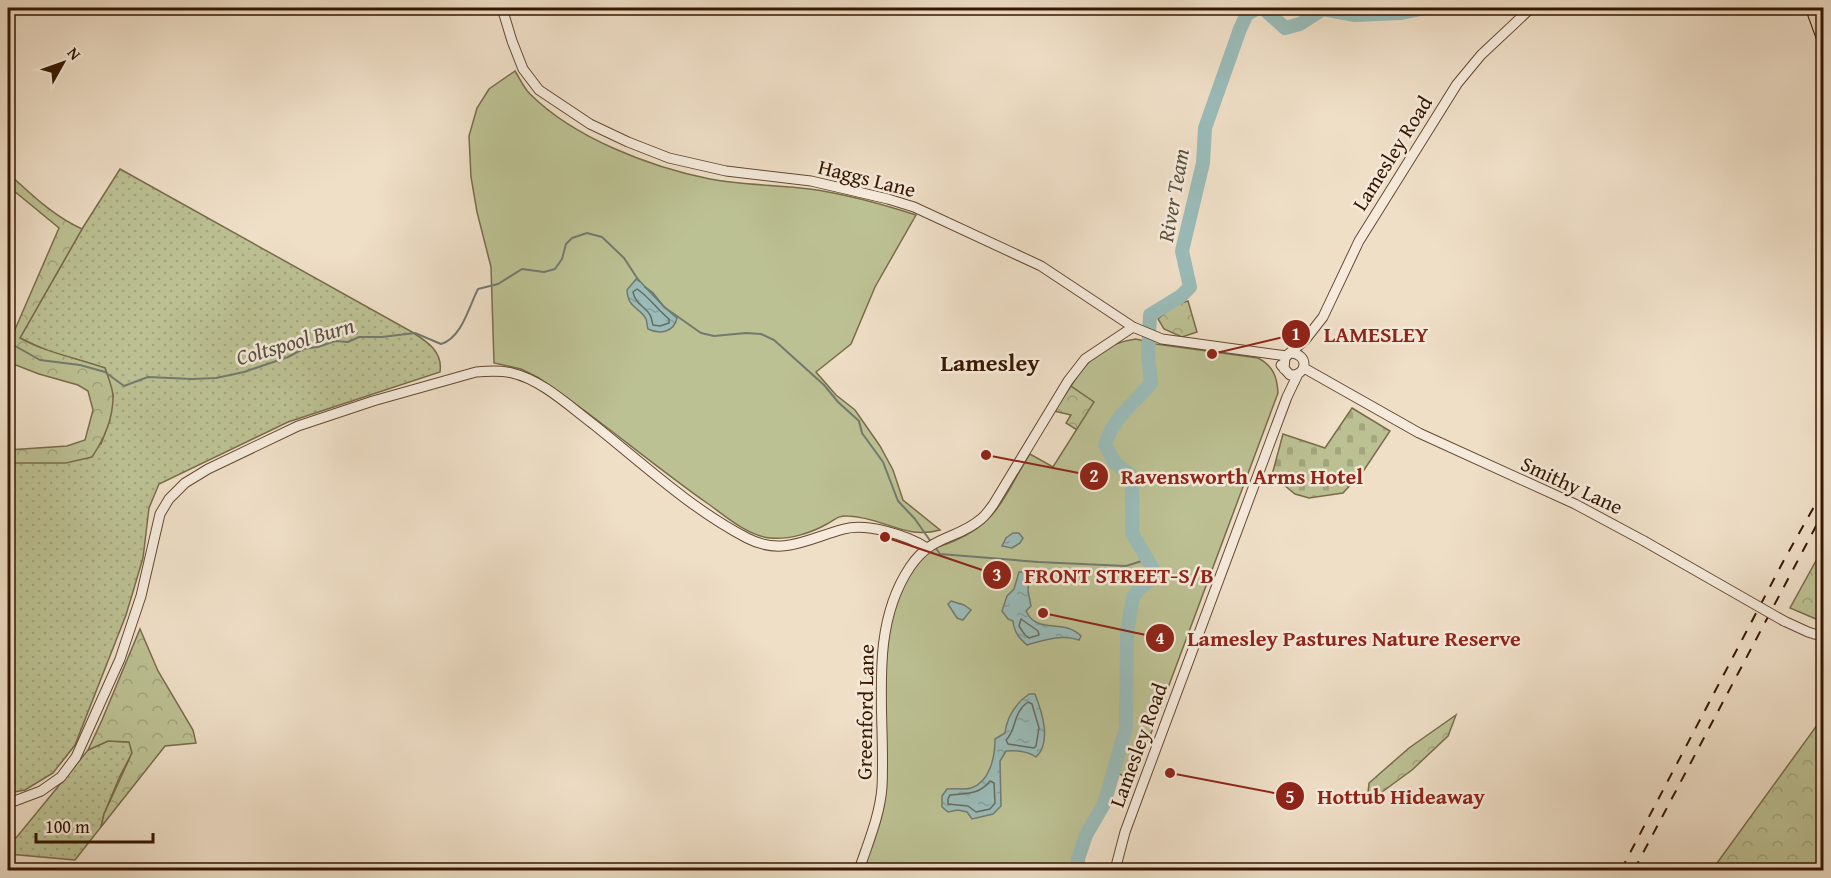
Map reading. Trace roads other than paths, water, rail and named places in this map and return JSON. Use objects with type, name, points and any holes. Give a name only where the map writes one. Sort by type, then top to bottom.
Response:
[{"type":"highway","points":[[1807,8],[1818,24]]},
{"type":"highway","points":[[1812,8],[1824,40]]},
{"type":"street","name":"Haggs Lane","points":[[502,8],[523,69],[540,90],[590,124],[669,158],[726,171],[811,181],[914,207],[1041,266],[1135,328],[1162,339],[1263,354],[1289,354]]},
{"type":"street","name":"Lamesley Road","points":[[1289,354],[1309,335],[1328,308],[1359,241],[1446,100],[1481,54],[1531,8]]},
{"type":"street","name":"Greenford Lane","points":[[859,870],[876,820],[882,788],[883,650],[887,624],[900,585],[910,567],[927,548],[981,519],[993,505],[1068,381],[1085,359],[1135,328]]},
{"type":"street","name":"Lamesley Road","points":[[1302,357],[1309,335]]},
{"type":"street","name":"Haggs Lane","points":[[1263,354],[1275,359],[1285,370]]},
{"type":"street","points":[[1289,354],[1298,354],[1305,363],[1301,371],[1290,375],[1285,370],[1283,362],[1289,354]]},
{"type":"street","points":[[8,801],[41,791],[61,777],[76,757],[120,659],[141,596],[160,514],[169,499],[185,483],[208,469],[298,426],[373,401],[476,372],[491,370],[513,373],[535,382],[567,404],[684,496],[723,524],[749,539],[765,545],[786,547],[846,528],[874,529],[917,542],[927,548]]},
{"type":"street","name":"Lamesley Road","points":[[1285,370],[1287,397]]},
{"type":"street","name":"Lamesley Road","points":[[1115,870],[1125,832],[1287,397],[1301,371]]},
{"type":"street","name":"Smithy Lane","points":[[1301,371],[1419,433],[1575,504],[1784,621],[1824,637]]},
{"type":"water","points":[[637,278],[677,318],[670,329],[662,332],[648,329],[644,315],[632,304],[628,296],[627,290]]},
{"type":"water","points":[[1013,533],[1019,533],[1023,538],[1020,543],[1012,548],[1002,546],[1006,538]]},
{"type":"water","points":[[1019,572],[1025,572],[1029,577],[1028,591],[1031,606],[1026,611],[1031,618],[1044,625],[1074,631],[1081,636],[1079,640],[1059,638],[1027,645],[1022,640],[1016,632],[1013,621],[1008,619],[1002,611],[1007,596],[1014,589]]},
{"type":"water","points":[[951,601],[971,610],[963,620],[957,618],[948,604]]},
{"type":"water","points":[[1029,694],[1035,694],[1043,718],[1045,735],[1041,751],[1036,757],[1022,751],[1006,751],[1000,761],[1001,806],[993,814],[972,819],[967,812],[958,810],[948,812],[942,807],[942,796],[947,789],[971,788],[983,780],[990,768],[995,739],[1005,733],[1012,711]]},
{"type":"waterway","name":"River Team","points":[[1243,8],[1247,14]]},
{"type":"waterway","name":"River Team","points":[[1078,870],[1078,859],[1086,835],[1104,804],[1126,728],[1127,632],[1133,597],[1154,577],[1153,569],[1132,533],[1132,476],[1115,463],[1105,445],[1113,426],[1151,383],[1148,356],[1150,315],[1181,296],[1190,287],[1182,251],[1203,163],[1205,128],[1240,29],[1247,14],[1258,8]]},
{"type":"waterway","name":"River Team","points":[[1263,8],[1285,28],[1300,24],[1323,9],[1355,15],[1401,13],[1426,8]]},
{"type":"waterway","name":"Coltspool Burn","points":[[8,342],[40,360],[80,365],[105,372],[124,386],[148,377],[216,378],[244,372],[288,357],[303,349],[335,341],[348,342],[359,337],[415,333],[441,344],[448,341],[460,328],[478,289],[498,284],[522,269],[544,272],[555,269],[562,259],[566,244],[572,238],[587,233],[602,237],[624,258],[639,281]]},
{"type":"waterway","name":"Coltspool Burn","points":[[645,287],[664,307],[701,333],[714,336],[761,334],[774,340],[824,385],[838,402],[859,421],[862,433],[883,462],[898,501],[915,519],[931,542]]},
{"type":"waterway","name":"Coltspool Burn","points":[[935,547],[940,554],[1038,562],[1126,566],[1148,559]]},
{"type":"railway","points":[[1621,870],[1784,560],[1824,489]]},
{"type":"railway","points":[[1634,870],[1824,511]]},
{"type":"place","name":"LAMESLEY","points":[[1212,354]]},
{"type":"place","name":"Ravensworth Arms Hotel","points":[[986,455]]},
{"type":"place","name":"FRONT STREET-S/B","points":[[885,537]]},
{"type":"place","name":"Lamesley Pastures Nature Reserve","points":[[1043,613]]},
{"type":"place","name":"Hottub Hideaway","points":[[1170,773]]},
{"type":"district","name":"Lamesley","points":[[990,362]]}]
